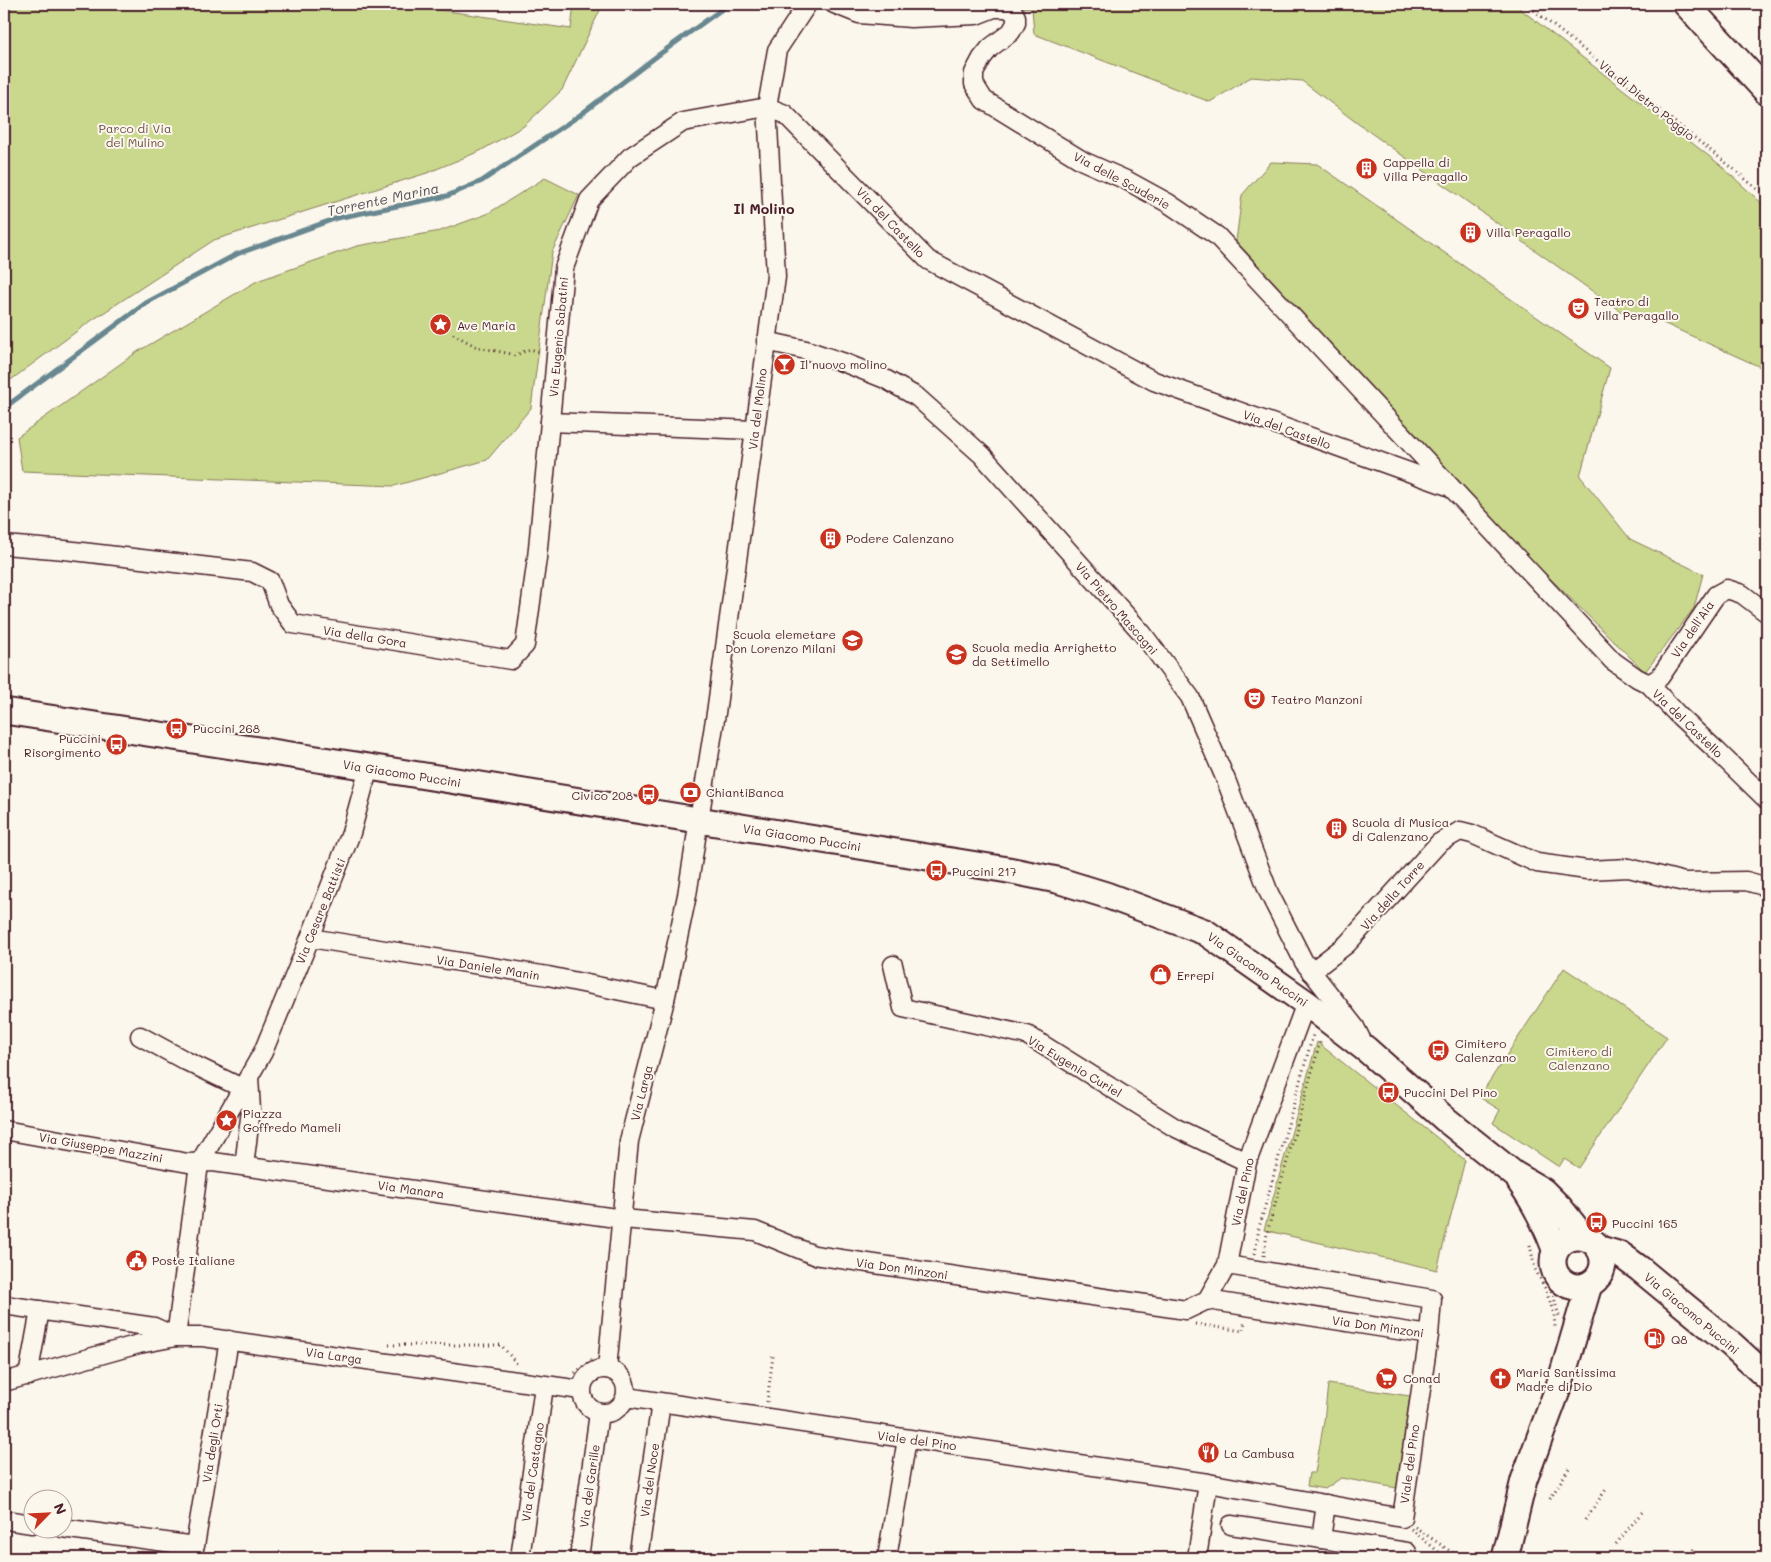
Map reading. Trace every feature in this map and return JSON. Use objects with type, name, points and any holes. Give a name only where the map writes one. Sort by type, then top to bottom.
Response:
[{"type":"street","name":"Via delle Scuderie","points":[[834,4],[859,14],[911,18],[976,15],[994,8],[1006,8],[1013,11],[1016,16],[1016,23],[1011,32],[990,48],[974,73],[974,84],[984,100],[1083,161],[1126,180],[1168,204],[1217,236],[1448,486]]},
{"type":"street","points":[[1686,4],[1767,92]]},
{"type":"street","name":"Via del Molino","points":[[698,821],[716,713],[776,277],[767,107],[777,50],[807,5]]},
{"type":"street","name":"Via del Castello","points":[[767,107],[785,114],[928,260],[1154,381],[1448,486],[1613,661],[1636,678],[1649,684],[1678,715],[1767,800]]},
{"type":"street","name":"Via Eugenio Sabatini","points":[[550,422],[564,268],[589,200],[630,158],[683,122],[767,107]]},
{"type":"street","name":"Via Pietro Mascagni","points":[[766,341],[806,350],[844,363],[885,379],[917,397],[982,455],[1142,633],[1190,697],[1226,780],[1269,894],[1311,972],[1355,1027],[1367,1050]]},
{"type":"street","points":[[550,422],[754,430]]},
{"type":"street","name":"Via della Gora","points":[[4,545],[65,550],[252,572],[270,581],[280,605],[293,624],[511,660],[525,644],[537,558],[550,422]]},
{"type":"street","name":"Via dell'Aia","points":[[1649,684],[1660,677],[1716,595],[1727,590],[1742,594],[1767,612]]},
{"type":"street","name":"Via Giacomo Puccini","points":[[4,711],[1008,870],[1057,880],[1106,895],[1205,932],[1306,1003],[1367,1050],[1445,1119],[1514,1174],[1543,1191],[1560,1208],[1588,1265]]},
{"type":"street","name":"Via Cesare Battisti","points":[[245,1082],[263,1052],[310,938],[351,833],[369,768]]},
{"type":"street","name":"Via Larga","points":[[602,1363],[623,1219],[629,1141],[665,1000],[687,895],[698,821]]},
{"type":"street","name":"Via della Torre","points":[[1311,972],[1347,944],[1439,843],[1460,831],[1472,834],[1537,863],[1587,870],[1629,868],[1684,882],[1746,881],[1767,887]]},
{"type":"street","name":"Via Daniele Manin","points":[[310,938],[548,976],[665,1000]]},
{"type":"street","name":"Via Eugenio Curiel","points":[[893,965],[903,1008],[1027,1035],[1174,1127],[1247,1162]]},
{"type":"street","name":"Via del Pino","points":[[1207,1300],[1227,1266],[1247,1162],[1306,1003]]},
{"type":"street","points":[[140,1036],[186,1061],[245,1082]]},
{"type":"street","points":[[176,1337],[199,1164],[245,1082]]},
{"type":"street","points":[[244,1166],[251,1110],[245,1082]]},
{"type":"street","name":"Via Giuseppe Mazzini","points":[[4,1130],[199,1164]]},
{"type":"street","name":"Via Manara","points":[[199,1164],[213,1162],[244,1166],[623,1219]]},
{"type":"street","name":"Via Giacomo Puccini","points":[[1514,1174],[1530,1196],[1548,1228],[1547,1253],[1552,1259],[1553,1270],[1559,1279],[1588,1265],[1617,1265],[1640,1269],[1767,1377]]},
{"type":"street","name":"Via Don Minzoni","points":[[623,1219],[755,1231],[814,1255],[1186,1316]]},
{"type":"street","name":"Via Giacomo Puccini","points":[[1547,1253],[1572,1236],[1588,1265]]},
{"type":"street","points":[[1505,1558],[1524,1480],[1560,1383],[1563,1331],[1588,1265]]},
{"type":"street","name":"Via Don Minzoni","points":[[1207,1300],[1429,1334],[1432,1299],[1227,1266]]},
{"type":"street","points":[[1186,1316],[1207,1300]]},
{"type":"street","name":"Via Larga","points":[[4,1306],[154,1327],[176,1337]]},
{"type":"street","points":[[28,1376],[40,1310]]},
{"type":"street","name":"Viale del Pino","points":[[626,1398],[1208,1483],[1402,1518],[1429,1334]]},
{"type":"street","name":"Via Larga","points":[[4,1382],[138,1344],[176,1337],[229,1340],[581,1390]]},
{"type":"street","name":"Via degli Orti","points":[[72,1530],[194,1552],[229,1340]]},
{"type":"street","points":[[602,1363],[620,1376],[626,1386],[626,1398],[623,1403],[615,1411],[609,1413],[599,1413],[591,1410],[582,1398],[581,1390],[586,1378],[602,1363]]},
{"type":"street","name":"Via del Castagno","points":[[520,1558],[544,1386]]},
{"type":"street","name":"Via del Noce","points":[[638,1558],[661,1403]]},
{"type":"street","name":"Via del Garille","points":[[578,1558],[599,1413]]},
{"type":"street","points":[[887,1558],[907,1439]]},
{"type":"street","points":[[1197,1558],[1208,1483]]},
{"type":"street","points":[[1321,1539],[1326,1504]]},
{"type":"street","points":[[12,1521],[22,1522]]},
{"type":"street","points":[[1231,1525],[1407,1552]]},
{"type":"path","name":"Via di Dietro Poggio","points":[[1526,4],[1728,164],[1767,198]]},
{"type":"path","points":[[454,334],[477,347],[516,355],[530,349],[542,352]]},
{"type":"path","points":[[1253,1270],[1258,1228],[1315,1031]]},
{"type":"path","points":[[1322,1037],[1329,1043]]},
{"type":"path","points":[[1530,1244],[1535,1269],[1563,1331]]},
{"type":"path","points":[[1547,1253],[1554,1298],[1563,1331]]},
{"type":"path","points":[[1186,1316],[1243,1331],[1247,1306]]},
{"type":"path","points":[[388,1345],[501,1346],[518,1366]]},
{"type":"path","points":[[765,1418],[773,1356]]},
{"type":"path","points":[[569,1378],[602,1363]]},
{"type":"path","points":[[1550,1499],[1572,1465]]},
{"type":"path","points":[[1585,1520],[1607,1488]]},
{"type":"path","points":[[1616,1544],[1643,1511]]},
{"type":"path","points":[[1402,1518],[1402,1522],[1446,1558]]},
{"type":"path","points":[[1402,1518],[1460,1558]]},
{"type":"path","points":[[1687,1558],[1696,1546]]},
{"type":"green space","name":"Parco di Via del Mulino","points":[[4,4],[425,4],[426,8],[571,29],[574,4],[605,4],[601,8],[562,90],[524,126],[480,151],[427,173],[214,240],[88,323],[4,385]]},
{"type":"green space","points":[[983,4],[1514,4],[1719,164],[1767,208],[1767,370],[1654,319],[1620,311],[1357,123],[1302,81],[1251,77],[1210,102],[1034,34],[1032,8]]},
{"type":"green space","points":[[1271,162],[1317,164],[1610,368],[1580,476],[1630,539],[1703,574],[1694,608],[1645,672],[1492,521],[1236,241],[1242,195]]},
{"type":"green space","points":[[545,178],[579,195],[552,252],[531,408],[487,460],[394,486],[22,471],[17,437],[137,352],[257,281],[357,246],[440,231],[487,214]]},
{"type":"green space","name":"Cimitero di Calenzano","points":[[1564,968],[1667,1037],[1579,1168],[1564,1159],[1559,1167],[1493,1123],[1500,1110],[1479,1097]]},
{"type":"green space","points":[[1317,1042],[1465,1160],[1437,1270],[1264,1230]]},
{"type":"green space","points":[[1328,1384],[1410,1396],[1397,1488],[1341,1478],[1325,1489],[1307,1486],[1309,1473],[1315,1473]]},
{"type":"waterway","name":"Torrente Marina","points":[[4,408],[146,303],[237,254],[337,218],[447,196],[482,181],[580,115],[729,4]]},
{"type":"place","name":"Cappella di Villa Peragallo","points":[[1367,169]]},
{"type":"place","name":"Villa Peragallo","points":[[1470,232]]},
{"type":"place","name":"Teatro di Villa Peragallo","points":[[1578,308]]},
{"type":"place","name":"Ave Maria","points":[[441,325]]},
{"type":"place","name":"Il nuovo molino","points":[[784,364]]},
{"type":"place","name":"Podere Calenzano","points":[[830,538]]},
{"type":"place","name":"Scuola elemetare Don Lorenzo Milani","points":[[852,641]]},
{"type":"place","name":"Scuola media Arrighetto da Settimello","points":[[956,654]]},
{"type":"place","name":"Teatro Manzoni","points":[[1255,699]]},
{"type":"place","name":"Puccini 268","points":[[177,728]]},
{"type":"place","name":"Puccini Risorgimento","points":[[117,745]]},
{"type":"place","name":"ChiantiBanca","points":[[690,792]]},
{"type":"place","name":"Civico 208","points":[[649,795]]},
{"type":"place","name":"Scuola di Musica di Calenzano","points":[[1336,829]]},
{"type":"place","name":"Puccini 217","points":[[936,871]]},
{"type":"place","name":"Errepi","points":[[1161,975]]},
{"type":"place","name":"Cimitero Calenzano","points":[[1439,1050]]},
{"type":"place","name":"Puccini Del Pino","points":[[1388,1092]]},
{"type":"place","name":"Piazza Goffredo Mameli","points":[[227,1120]]},
{"type":"place","name":"Puccini 165","points":[[1596,1223]]},
{"type":"place","name":"Poste Italiane","points":[[136,1260]]},
{"type":"place","name":"Q8","points":[[1655,1339]]},
{"type":"place","name":"Conad","points":[[1387,1378]]},
{"type":"place","name":"Maria Santissima Madre di Dio","points":[[1500,1379]]},
{"type":"place","name":"La Cambusa","points":[[1208,1453]]},
{"type":"district","name":"Il Molino","points":[[764,208]]}]
